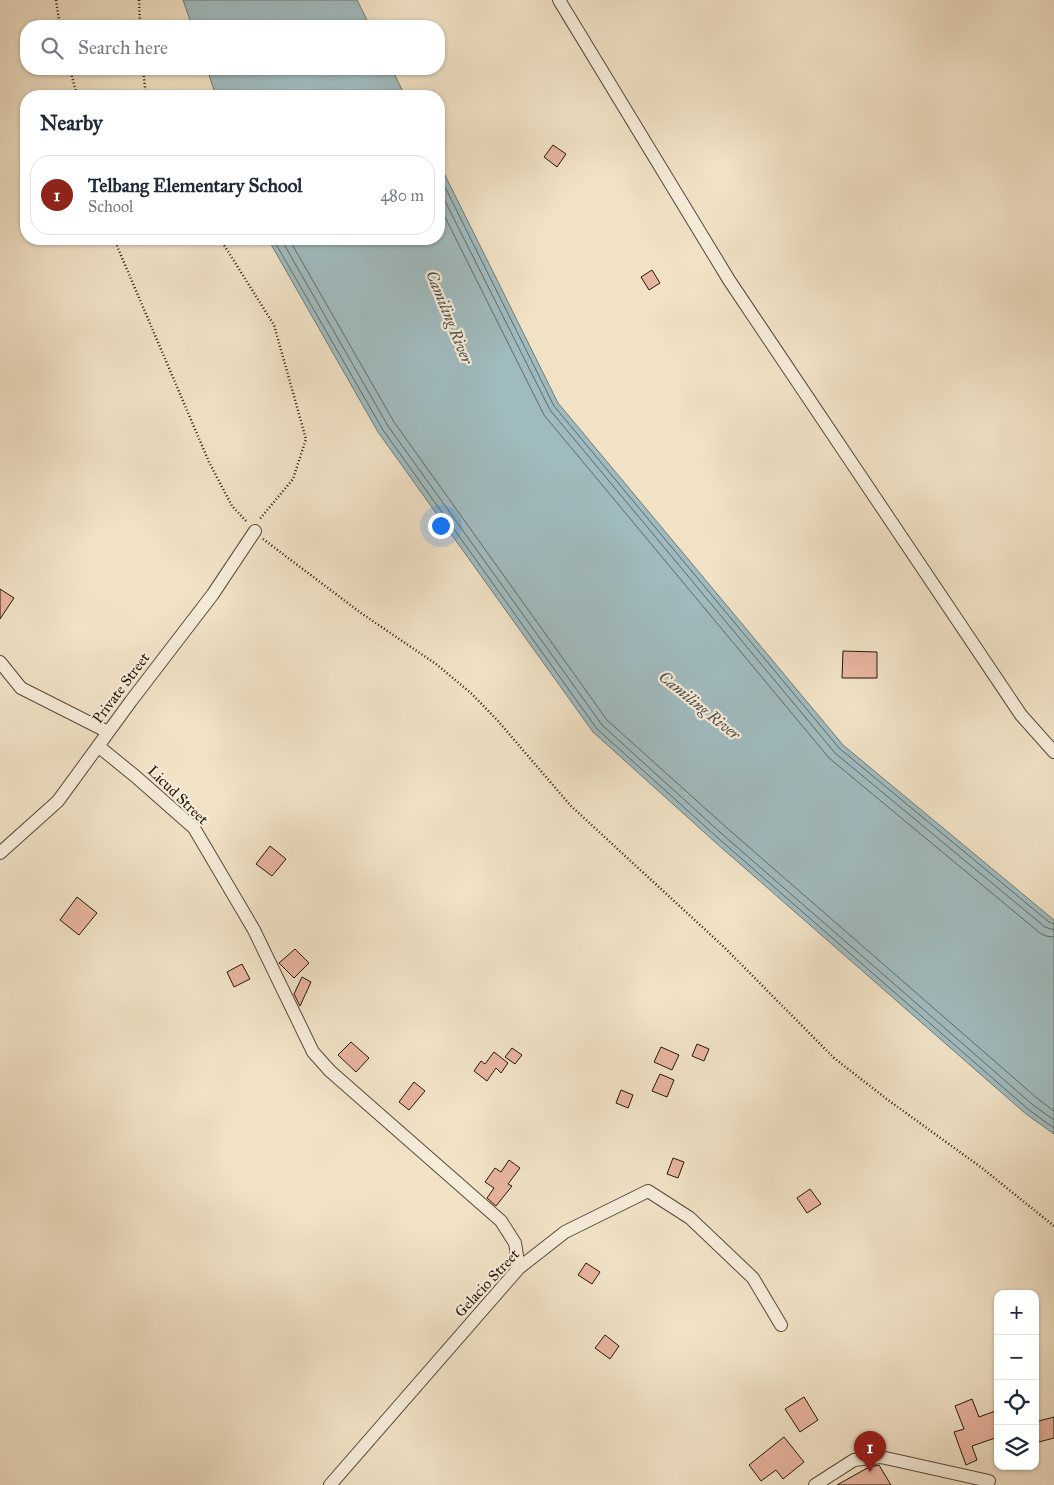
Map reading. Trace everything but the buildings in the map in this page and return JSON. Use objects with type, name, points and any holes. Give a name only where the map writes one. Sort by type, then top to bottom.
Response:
[{"type":"street","points":[[559,0],[729,280],[1021,715],[1054,752]]},
{"type":"street","name":"Private Street","points":[[0,852],[58,801],[213,594],[253,528]]},
{"type":"street","points":[[0,662],[21,688],[108,732]]},
{"type":"street","name":"Licud Street","points":[[98,746],[194,828],[254,930],[313,1052],[330,1071],[501,1221],[515,1243],[519,1268]]},
{"type":"street","name":"Gelacio Street","points":[[330,1485],[519,1268],[565,1232],[648,1191],[690,1218],[753,1278],[780,1325]]},
{"type":"street","points":[[815,1485],[854,1460],[881,1457],[989,1481]]},
{"type":"path","points":[[56,0],[59,20]]},
{"type":"path","points":[[139,0],[140,20]]},
{"type":"path","points":[[72,75],[75,90]]},
{"type":"path","points":[[144,75],[145,90]]},
{"type":"path","points":[[117,245],[209,462],[232,506],[262,538],[361,613],[436,664],[472,694],[498,721],[571,806],[725,948],[834,1058],[982,1168],[1054,1226]]},
{"type":"path","points":[[224,245],[274,325],[306,439],[293,479],[253,528]]},
{"type":"water","points":[[183,0],[357,0],[367,20],[190,20]]},
{"type":"water","points":[[209,75],[395,75],[402,90],[214,90]]},
{"type":"water","name":"Camiling River","points":[[445,175],[558,403],[843,745],[1054,920],[1054,1134],[1026,1114],[715,842],[593,732],[378,432],[271,245],[445,245]]},
{"type":"place","name":"Telbang Elementary School","points":[[870,1472]]}]
